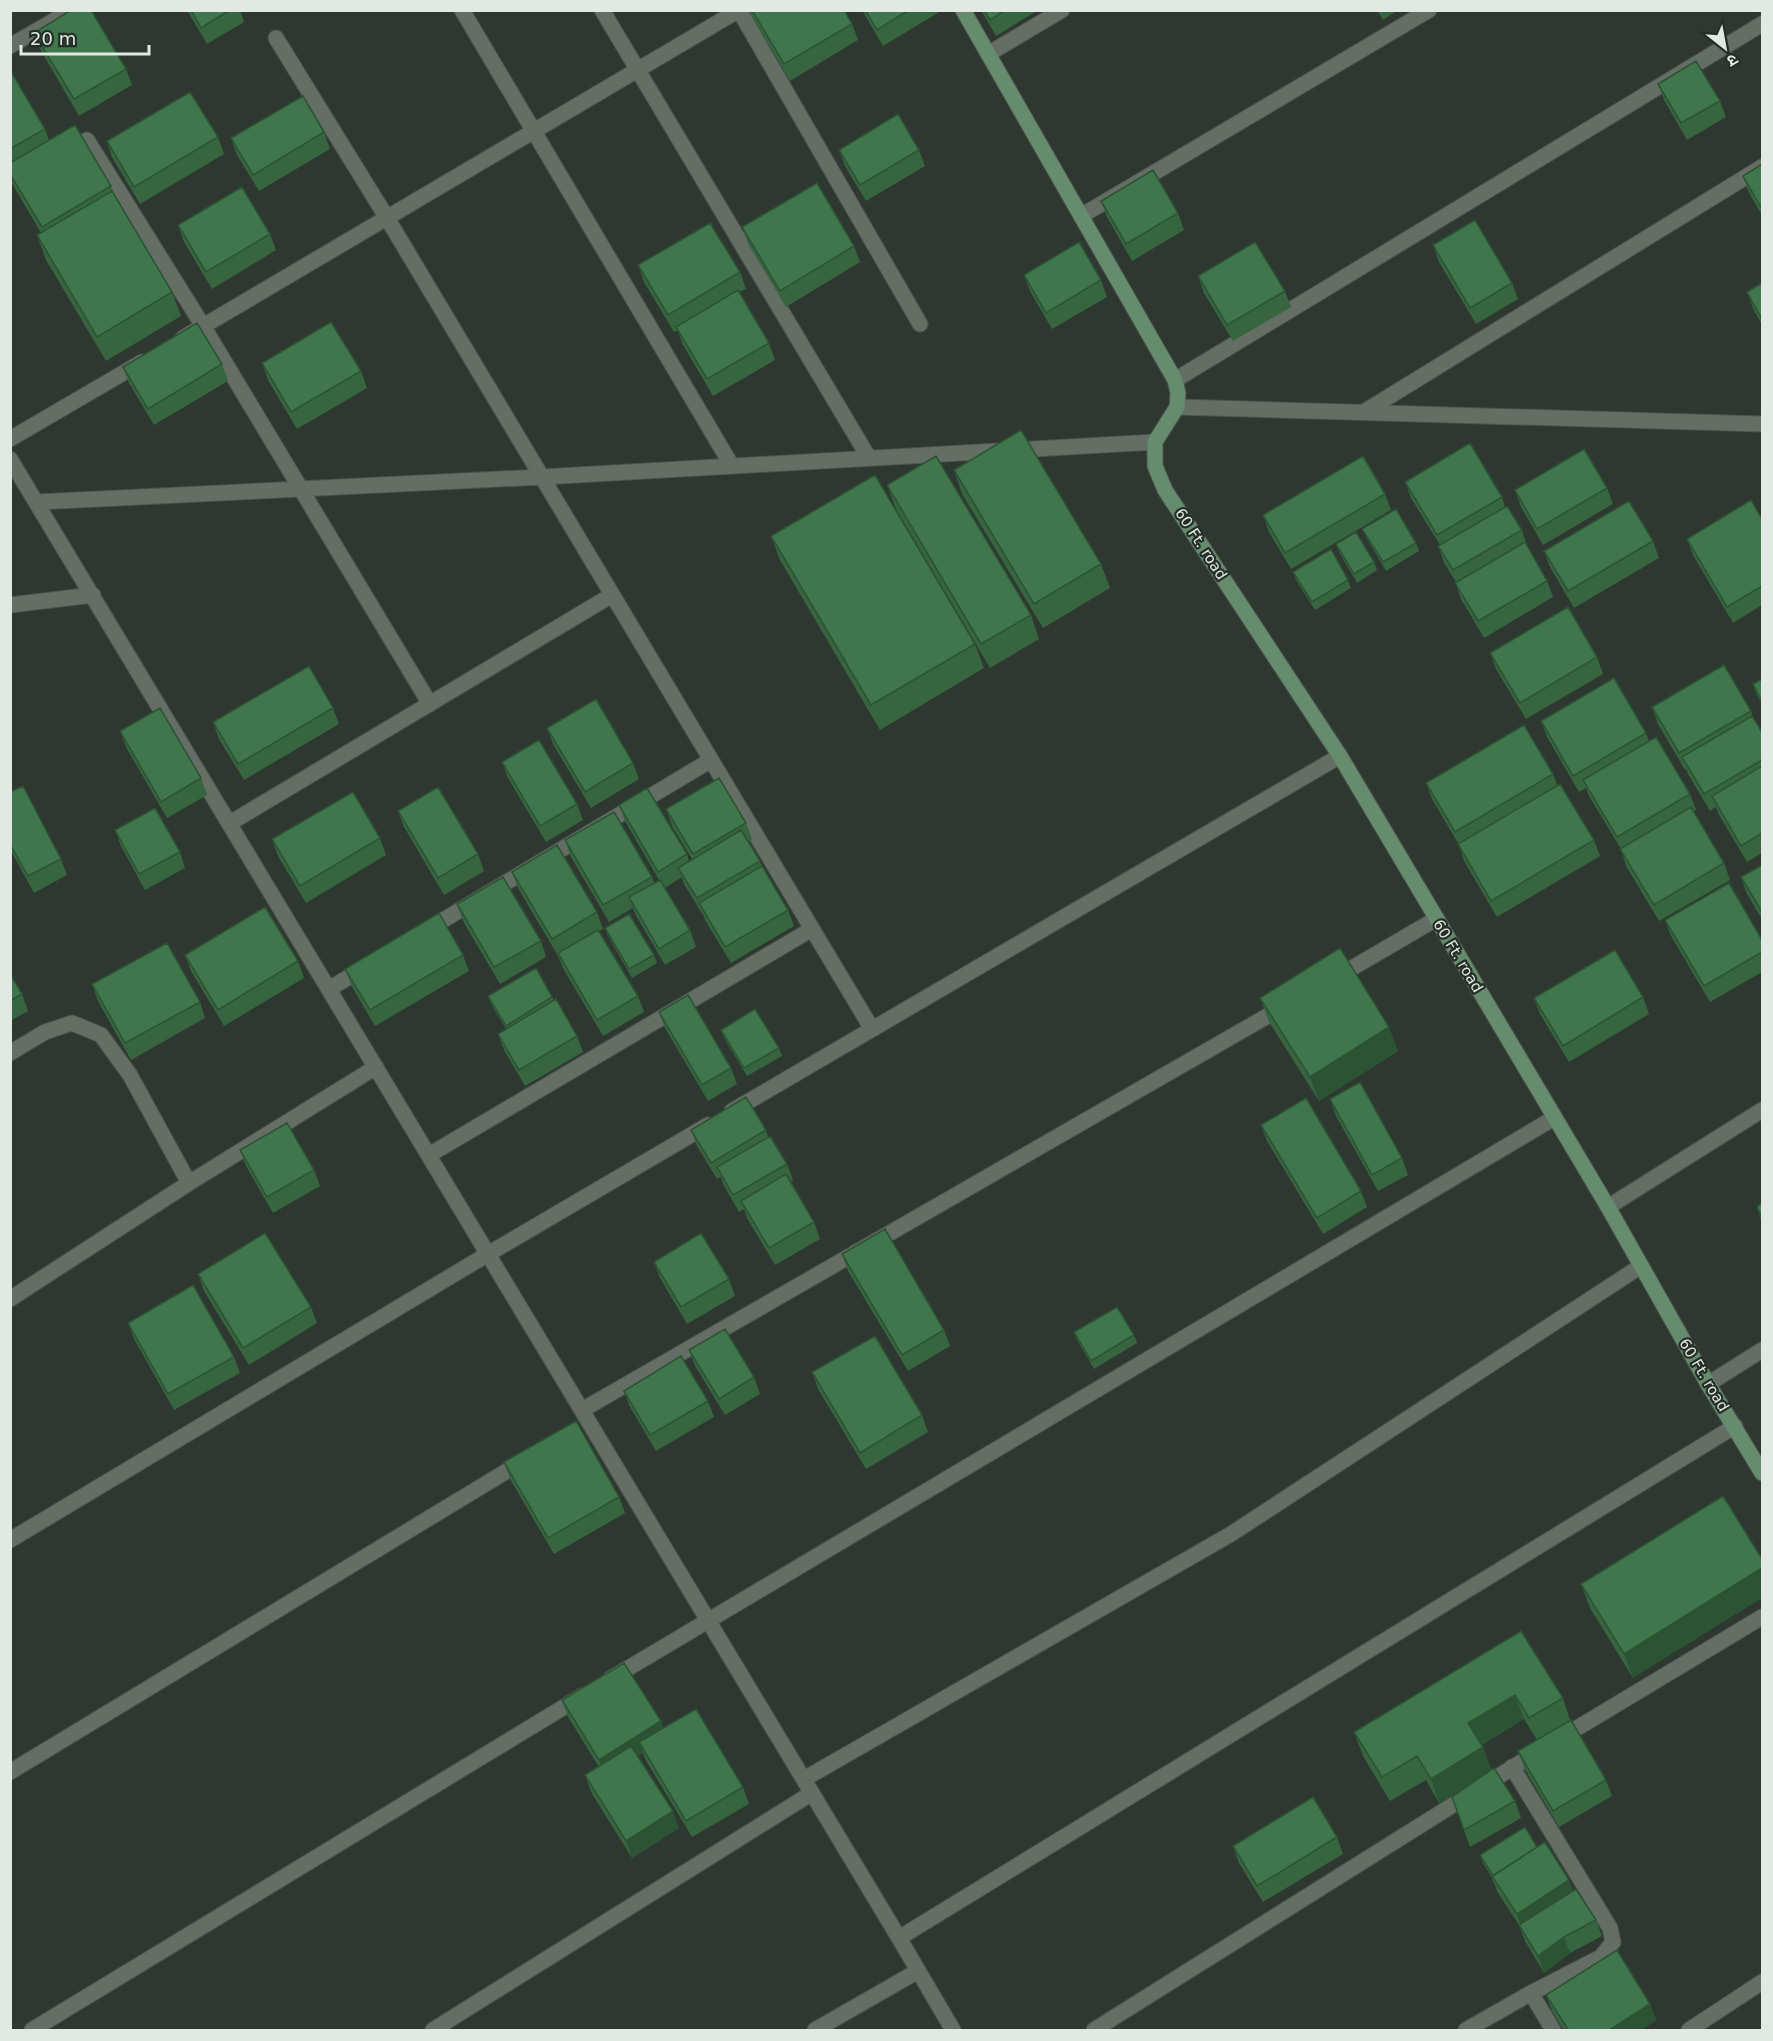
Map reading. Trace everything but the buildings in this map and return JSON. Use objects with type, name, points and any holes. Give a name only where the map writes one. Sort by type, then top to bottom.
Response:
[{"type":"street","points":[[10,46],[72,10]]},
{"type":"street","points":[[462,10],[732,466]]},
{"type":"street","points":[[602,10],[868,458]]},
{"type":"street","points":[[173,344],[739,10],[920,324]]},
{"type":"street","points":[[37,502],[542,477],[1155,442],[1177,407],[1178,393],[1175,380],[963,10]]},
{"type":"street","points":[[988,54],[1062,10]]},
{"type":"street","points":[[1081,216],[1429,10]]},
{"type":"street","points":[[1175,380],[1762,24]]},
{"type":"street","points":[[276,38],[387,218],[872,1029]]},
{"type":"street","points":[[87,140],[203,326],[430,704]]},
{"type":"street","points":[[1364,412],[1762,167]]},
{"type":"street","points":[[10,439],[152,356]]},
{"type":"street","points":[[1177,407],[1762,424]]},
{"type":"street","name":"60 Ft. road","points":[[1155,442],[1155,466],[1165,490],[1340,756],[1608,1207],[1708,1384],[1762,1473]]},
{"type":"street","points":[[10,459],[429,1155],[583,1419],[708,1619],[900,1938],[953,2031]]},
{"type":"street","points":[[10,605],[93,595]]},
{"type":"street","points":[[230,823],[612,595]]},
{"type":"street","points":[[10,1540],[488,1254],[1340,756]]},
{"type":"street","points":[[411,940],[711,760]]},
{"type":"street","points":[[1323,984],[1436,919]]},
{"type":"street","points":[[429,1155],[812,929]]},
{"type":"street","points":[[329,989],[381,958]]},
{"type":"street","points":[[583,1419],[1292,1002]]},
{"type":"street","points":[[10,1053],[45,1032],[72,1023],[101,1035],[130,1076],[189,1182]]},
{"type":"street","points":[[10,1299],[189,1182],[376,1067]]},
{"type":"street","points":[[1608,1207],[1762,1110]]},
{"type":"street","points":[[32,2031],[708,1619],[1554,1118]]},
{"type":"street","points":[[804,1779],[1231,1534],[1641,1266]]},
{"type":"street","points":[[1708,1384],[1762,1350]]},
{"type":"street","points":[[900,1938],[1735,1426]]},
{"type":"street","points":[[10,1772],[538,1452]]},
{"type":"street","points":[[1094,2031],[1512,1767],[1762,1617]]},
{"type":"street","points":[[1466,2031],[1531,1993],[1601,1957],[1613,1942],[1610,1928],[1512,1767]]},
{"type":"street","points":[[433,2031],[812,1793]]},
{"type":"street","points":[[815,2031],[918,1971]]},
{"type":"street","points":[[1689,2031],[1762,1982]]},
{"type":"street","points":[[1531,1993],[1553,2031]]}]
